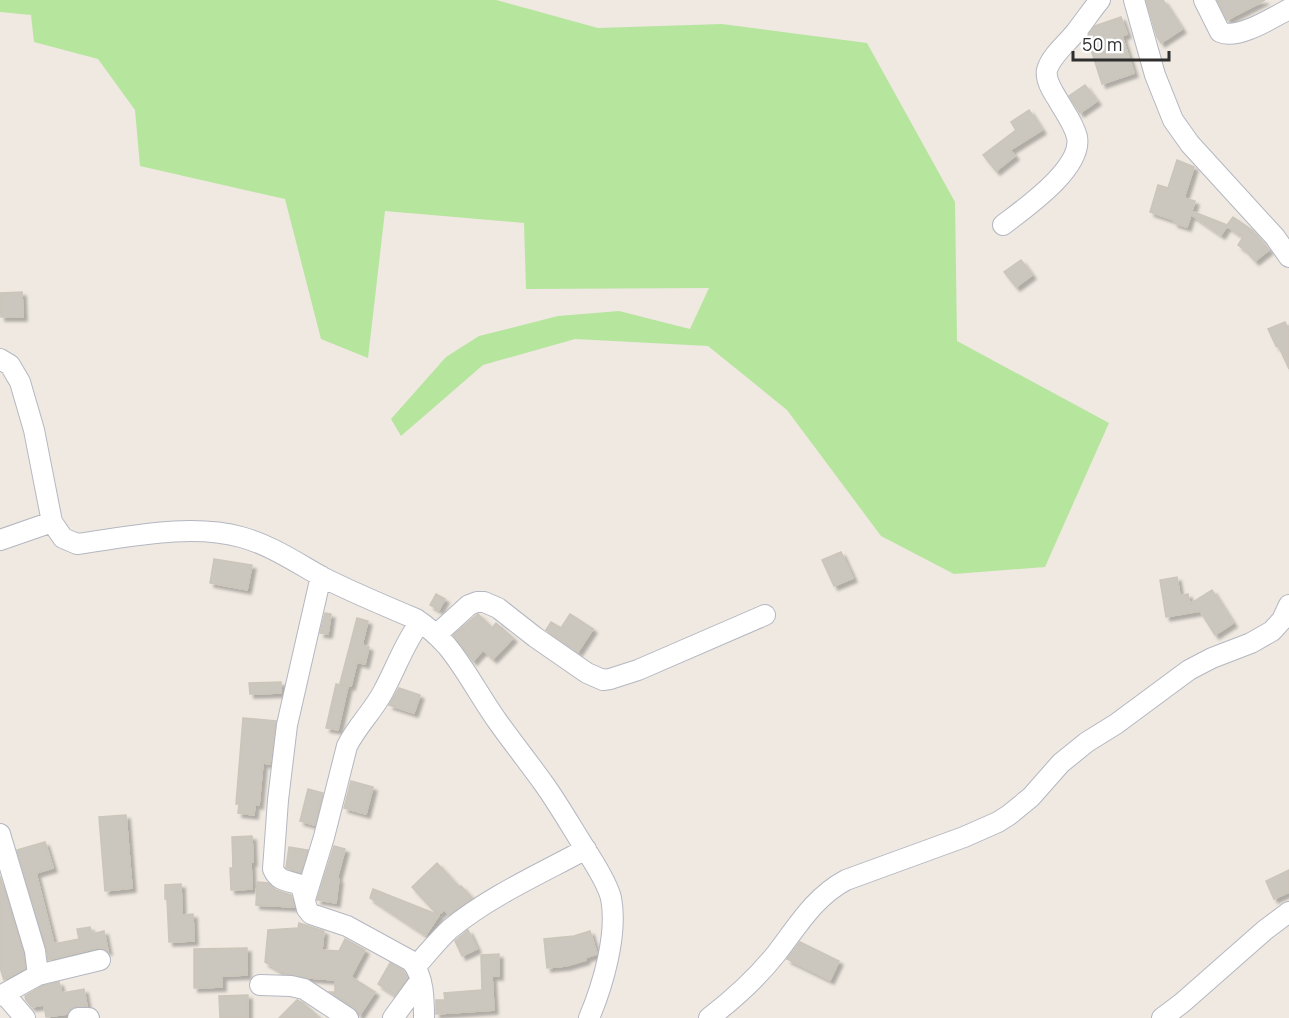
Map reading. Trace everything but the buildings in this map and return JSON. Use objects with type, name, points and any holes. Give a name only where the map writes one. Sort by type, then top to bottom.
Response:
[{"type":"street","points":[[1003,225],[1040,197],[1071,163],[1077,148],[1075,131],[1047,74],[1052,62],[1100,0]]},
{"type":"street","points":[[1134,0],[1155,75],[1173,120],[1186,138],[1275,237],[1289,257]]},
{"type":"street","points":[[1204,0],[1218,29],[1222,33],[1230,34],[1247,30],[1289,9]]},
{"type":"street","points":[[0,359],[10,365],[20,382],[34,430],[52,522],[63,538],[77,544],[188,531],[242,537],[278,552],[345,588],[420,622],[436,635],[458,660],[517,750],[545,785],[608,890],[612,909],[610,947],[600,988],[589,1018]]},
{"type":"street","points":[[0,540],[52,522]]},
{"type":"street","points":[[321,576],[287,725],[273,869],[277,877],[301,885],[307,909],[311,914],[347,926],[411,961],[418,973],[424,1018]]},
{"type":"street","points":[[436,635],[469,605],[484,602],[498,608],[587,674],[603,680],[638,670],[765,615]]},
{"type":"street","points":[[709,1018],[744,990],[815,903],[834,886],[998,822],[1031,797],[1061,764],[1087,742],[1116,724],[1189,670],[1212,658],[1251,643],[1272,631],[1282,620],[1289,605]]},
{"type":"street","points":[[305,899],[324,837],[347,746],[352,735],[380,697],[409,637],[420,622]]},
{"type":"street","points":[[0,834],[35,951],[38,975]]},
{"type":"street","points":[[393,1018],[418,973],[443,936],[463,919],[515,887],[585,849]]},
{"type":"street","points":[[1162,1018],[1289,912]]},
{"type":"street","points":[[1,995],[38,975],[100,960]]},
{"type":"street","points":[[260,985],[304,989],[348,1018]]},
{"type":"street","points":[[1,995],[7,998],[25,1018]]},
{"type":"street","points":[[78,1018],[89,1018]]},
{"type":"green space","points":[[0,0],[496,0],[598,28],[722,24],[867,43],[955,202],[957,341],[1109,423],[1045,567],[954,574],[881,536],[787,410],[708,346],[575,339],[483,365],[401,436],[391,419],[446,357],[479,336],[558,316],[619,311],[690,329],[709,288],[526,289],[524,223],[385,211],[368,358],[321,339],[285,199],[140,166],[135,110],[98,59],[34,42],[31,15],[0,12]]}]
